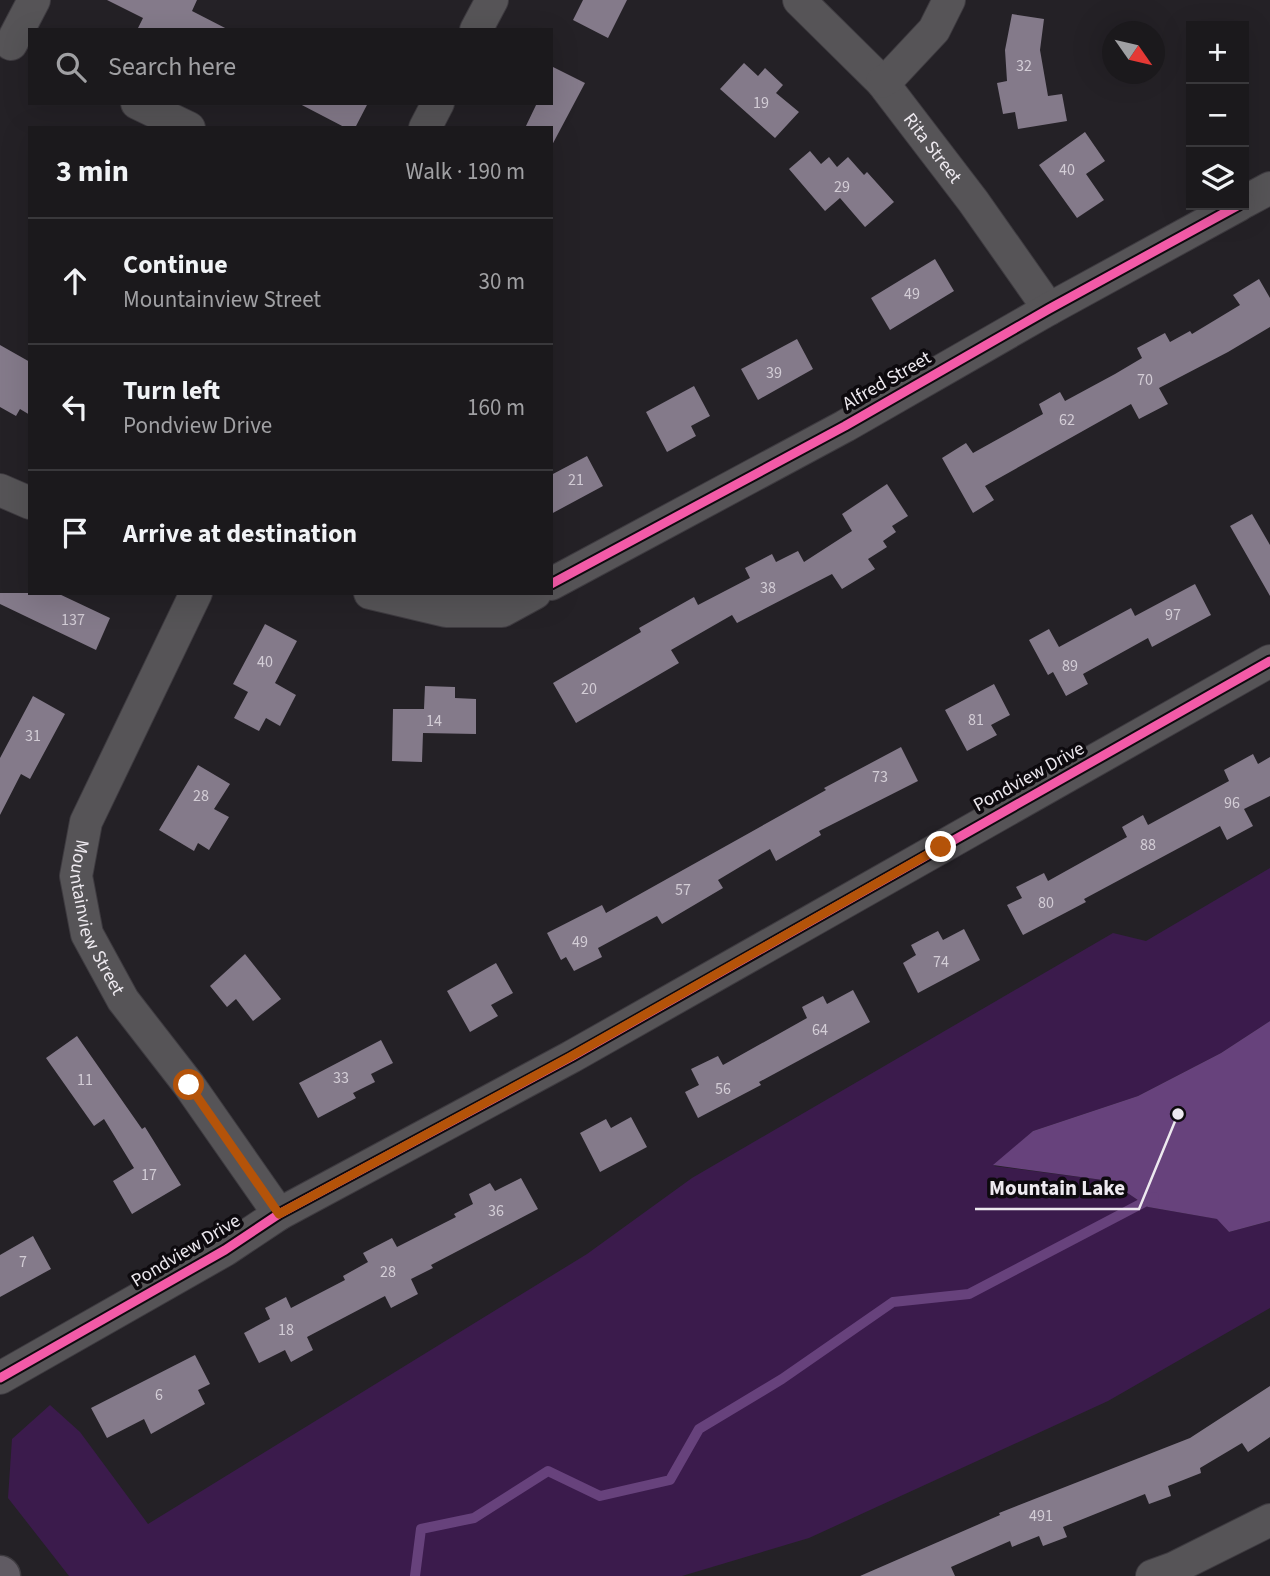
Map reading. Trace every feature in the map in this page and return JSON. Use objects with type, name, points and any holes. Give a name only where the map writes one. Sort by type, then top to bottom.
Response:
[{"type":"street","points":[[14,45],[34,0]]},
{"type":"street","points":[[478,28],[492,0]]},
{"type":"street","name":"Rita Street","points":[[800,0],[882,82],[973,201],[1049,309]]},
{"type":"street","points":[[882,82],[890,77],[934,30],[949,0]]},
{"type":"street","points":[[141,105],[185,126]]},
{"type":"street","points":[[426,126],[437,105]]},
{"type":"street","points":[[1249,199],[1270,187]]},
{"type":"street","name":"Alfred Street","points":[[553,583],[845,426],[1049,309],[1230,210]]},
{"type":"street","points":[[0,490],[28,502]]},
{"type":"street","name":"Mountainview Street","points":[[195,595],[86,822],[76,876],[87,934],[123,1000],[189,1085],[279,1214]]},
{"type":"street","points":[[378,595],[446,611],[502,611],[530,595]]},
{"type":"street","name":"Pondview Drive","points":[[0,1378],[225,1250],[279,1214],[570,1057],[1270,661]]},
{"type":"street","points":[[1152,1576],[1174,1568],[1270,1520]]},
{"type":"shaded area","points":[[1270,868],[1270,1021],[1221,1053],[1138,1096],[1033,1131],[994,1166],[1110,1181],[1148,1207],[1218,1219],[1229,1232],[1270,1221],[1270,1308],[1108,1401],[809,1538],[682,1576],[69,1576],[8,1498],[12,1439],[50,1405],[80,1432],[148,1524],[587,1254],[692,1178],[1113,933],[1146,941]]},
{"type":"shaded area","points":[[1270,1021],[1270,1221],[1229,1232],[1217,1219],[1148,1207],[1110,1181],[993,1165],[1033,1131],[1138,1096],[1221,1053]]},
{"type":"building","points":[[107,0],[197,0],[192,11],[225,28],[138,28],[143,18]]},
{"type":"building","points":[[583,0],[627,0],[608,38],[573,20]]},
{"type":"building","points":[[1012,14],[1044,19],[1040,50],[1048,96],[1062,94],[1067,121],[1018,129],[1015,112],[1003,114],[997,83],[1007,81],[1005,50]]},
{"type":"building","points":[[744,63],[758,76],[765,68],[783,85],[776,93],[799,112],[775,138],[720,89]]},
{"type":"building","points":[[553,67],[585,83],[553,143],[553,126],[526,126],[536,105],[553,105]]},
{"type":"building","points":[[302,105],[367,105],[356,126],[342,126]]},
{"type":"building","points":[[1085,132],[1105,161],[1086,174],[1104,200],[1077,218],[1039,165]]},
{"type":"building","points":[[810,151],[821,164],[829,157],[837,167],[848,157],[864,175],[867,172],[894,202],[865,227],[840,198],[825,211],[789,169]]},
{"type":"building","points":[[935,259],[954,291],[890,330],[871,298]]},
{"type":"building","points":[[1259,279],[1270,298],[1270,327],[1159,388],[1168,404],[1139,419],[1131,404],[985,486],[994,500],[973,513],[942,458],[966,443],[973,453],[1043,414],[1039,404],[1060,392],[1065,401],[1115,374],[1142,358],[1137,348],[1165,333],[1170,342],[1190,331],[1192,334],[1240,305],[1233,295]]},
{"type":"building","points":[[797,339],[813,369],[758,400],[741,369]]},
{"type":"building","points":[[0,345],[28,361],[28,414],[20,409],[16,416],[0,407]]},
{"type":"building","points":[[694,386],[710,416],[691,426],[696,436],[667,452],[646,412]]},
{"type":"building","points":[[587,456],[603,486],[553,513],[553,474]]},
{"type":"building","points":[[887,484],[908,516],[892,526],[896,532],[883,541],[887,547],[868,559],[875,569],[842,589],[832,574],[737,623],[732,615],[671,650],[679,663],[576,723],[553,683],[641,632],[639,628],[694,597],[698,605],[750,578],[745,568],[772,554],[776,562],[798,551],[804,562],[852,531],[842,514]]},
{"type":"building","points":[[1252,514],[1270,545],[1270,596],[1230,526]]},
{"type":"building","points":[[1195,584],[1211,615],[1152,647],[1148,638],[1083,674],[1088,684],[1066,696],[1053,672],[1048,675],[1029,640],[1049,629],[1059,647],[1131,608],[1135,616]]},
{"type":"building","points":[[0,593],[61,595],[110,618],[96,650],[0,604]]},
{"type":"building","points":[[265,624],[297,641],[275,683],[296,695],[280,726],[266,718],[259,731],[234,718],[248,692],[233,684]]},
{"type":"building","points":[[994,684],[1010,715],[991,725],[997,735],[967,751],[945,710]]},
{"type":"building","points":[[425,686],[455,687],[455,698],[476,699],[476,734],[423,733],[422,762],[392,761],[393,709],[424,709]]},
{"type":"building","points":[[33,696],[65,714],[30,779],[21,774],[0,815],[0,758]]},
{"type":"building","points":[[901,747],[918,781],[819,831],[821,835],[776,861],[770,849],[718,880],[723,888],[662,924],[657,916],[598,948],[602,957],[574,971],[566,957],[561,960],[547,933],[602,905],[606,913]]},
{"type":"building","points":[[1253,754],[1258,764],[1270,757],[1270,796],[1244,809],[1253,826],[1227,840],[1220,826],[1023,935],[1007,905],[1022,898],[1016,887],[1044,873],[1048,881],[1127,837],[1122,827],[1143,815],[1148,825],[1229,781],[1224,770]]},
{"type":"building","points":[[198,765],[230,784],[214,809],[229,817],[209,850],[198,843],[194,851],[159,830]]},
{"type":"building","points":[[964,929],[980,960],[918,993],[903,963],[916,955],[911,945],[938,931],[943,940]]},
{"type":"building","points":[[245,954],[281,999],[253,1021],[236,999],[227,1007],[210,986]]},
{"type":"building","points":[[496,963],[513,993],[491,1005],[498,1016],[470,1032],[447,991]]},
{"type":"building","points":[[853,990],[870,1022],[698,1118],[685,1092],[699,1085],[691,1069],[718,1056],[723,1065],[807,1018],[802,1007],[823,996],[827,1004]]},
{"type":"building","points":[[77,1036],[142,1129],[145,1127],[181,1185],[132,1214],[113,1181],[134,1168],[104,1119],[94,1126],[46,1058]]},
{"type":"building","points":[[381,1040],[393,1063],[371,1074],[375,1082],[353,1093],[356,1098],[318,1118],[299,1083]]},
{"type":"building","points":[[631,1117],[647,1147],[600,1172],[580,1133],[606,1119],[611,1128]]},
{"type":"building","points":[[521,1178],[538,1209],[431,1265],[433,1268],[411,1279],[418,1294],[391,1308],[385,1296],[307,1337],[313,1350],[291,1362],[285,1350],[259,1363],[244,1333],[270,1319],[265,1308],[286,1297],[291,1308],[345,1280],[343,1276],[368,1262],[363,1253],[392,1238],[397,1247],[456,1217],[454,1214],[473,1204],[469,1194],[490,1183],[495,1191]]},
{"type":"building","points":[[33,1236],[51,1269],[0,1297],[0,1255]]},
{"type":"building","points":[[195,1355],[210,1384],[198,1390],[205,1404],[151,1434],[144,1419],[107,1438],[91,1408]]},
{"type":"building","points":[[1270,1386],[1270,1437],[1248,1452],[1242,1443],[1200,1468],[1201,1473],[1168,1486],[1171,1496],[1149,1504],[1145,1494],[1063,1527],[1067,1537],[1043,1546],[1039,1536],[1012,1547],[1010,1541],[951,1567],[955,1576],[860,1576],[1000,1515],[999,1513],[1190,1438]]},
{"type":"waterway","points":[[415,1576],[421,1529],[474,1518],[548,1471],[600,1496],[670,1480],[699,1429],[782,1379],[893,1302],[969,1294],[1154,1197]]},
{"type":"cycle path","points":[[553,583],[845,426],[1049,309],[1230,210]]},
{"type":"cycle path","points":[[0,1378],[225,1250],[279,1214],[571,1057],[1270,661]]},
{"type":"place","name":"Mountain Lake","points":[[1178,1114]]},
{"type":"route","points":[[189,1085],[279,1214],[570,1057],[941,847]]}]
